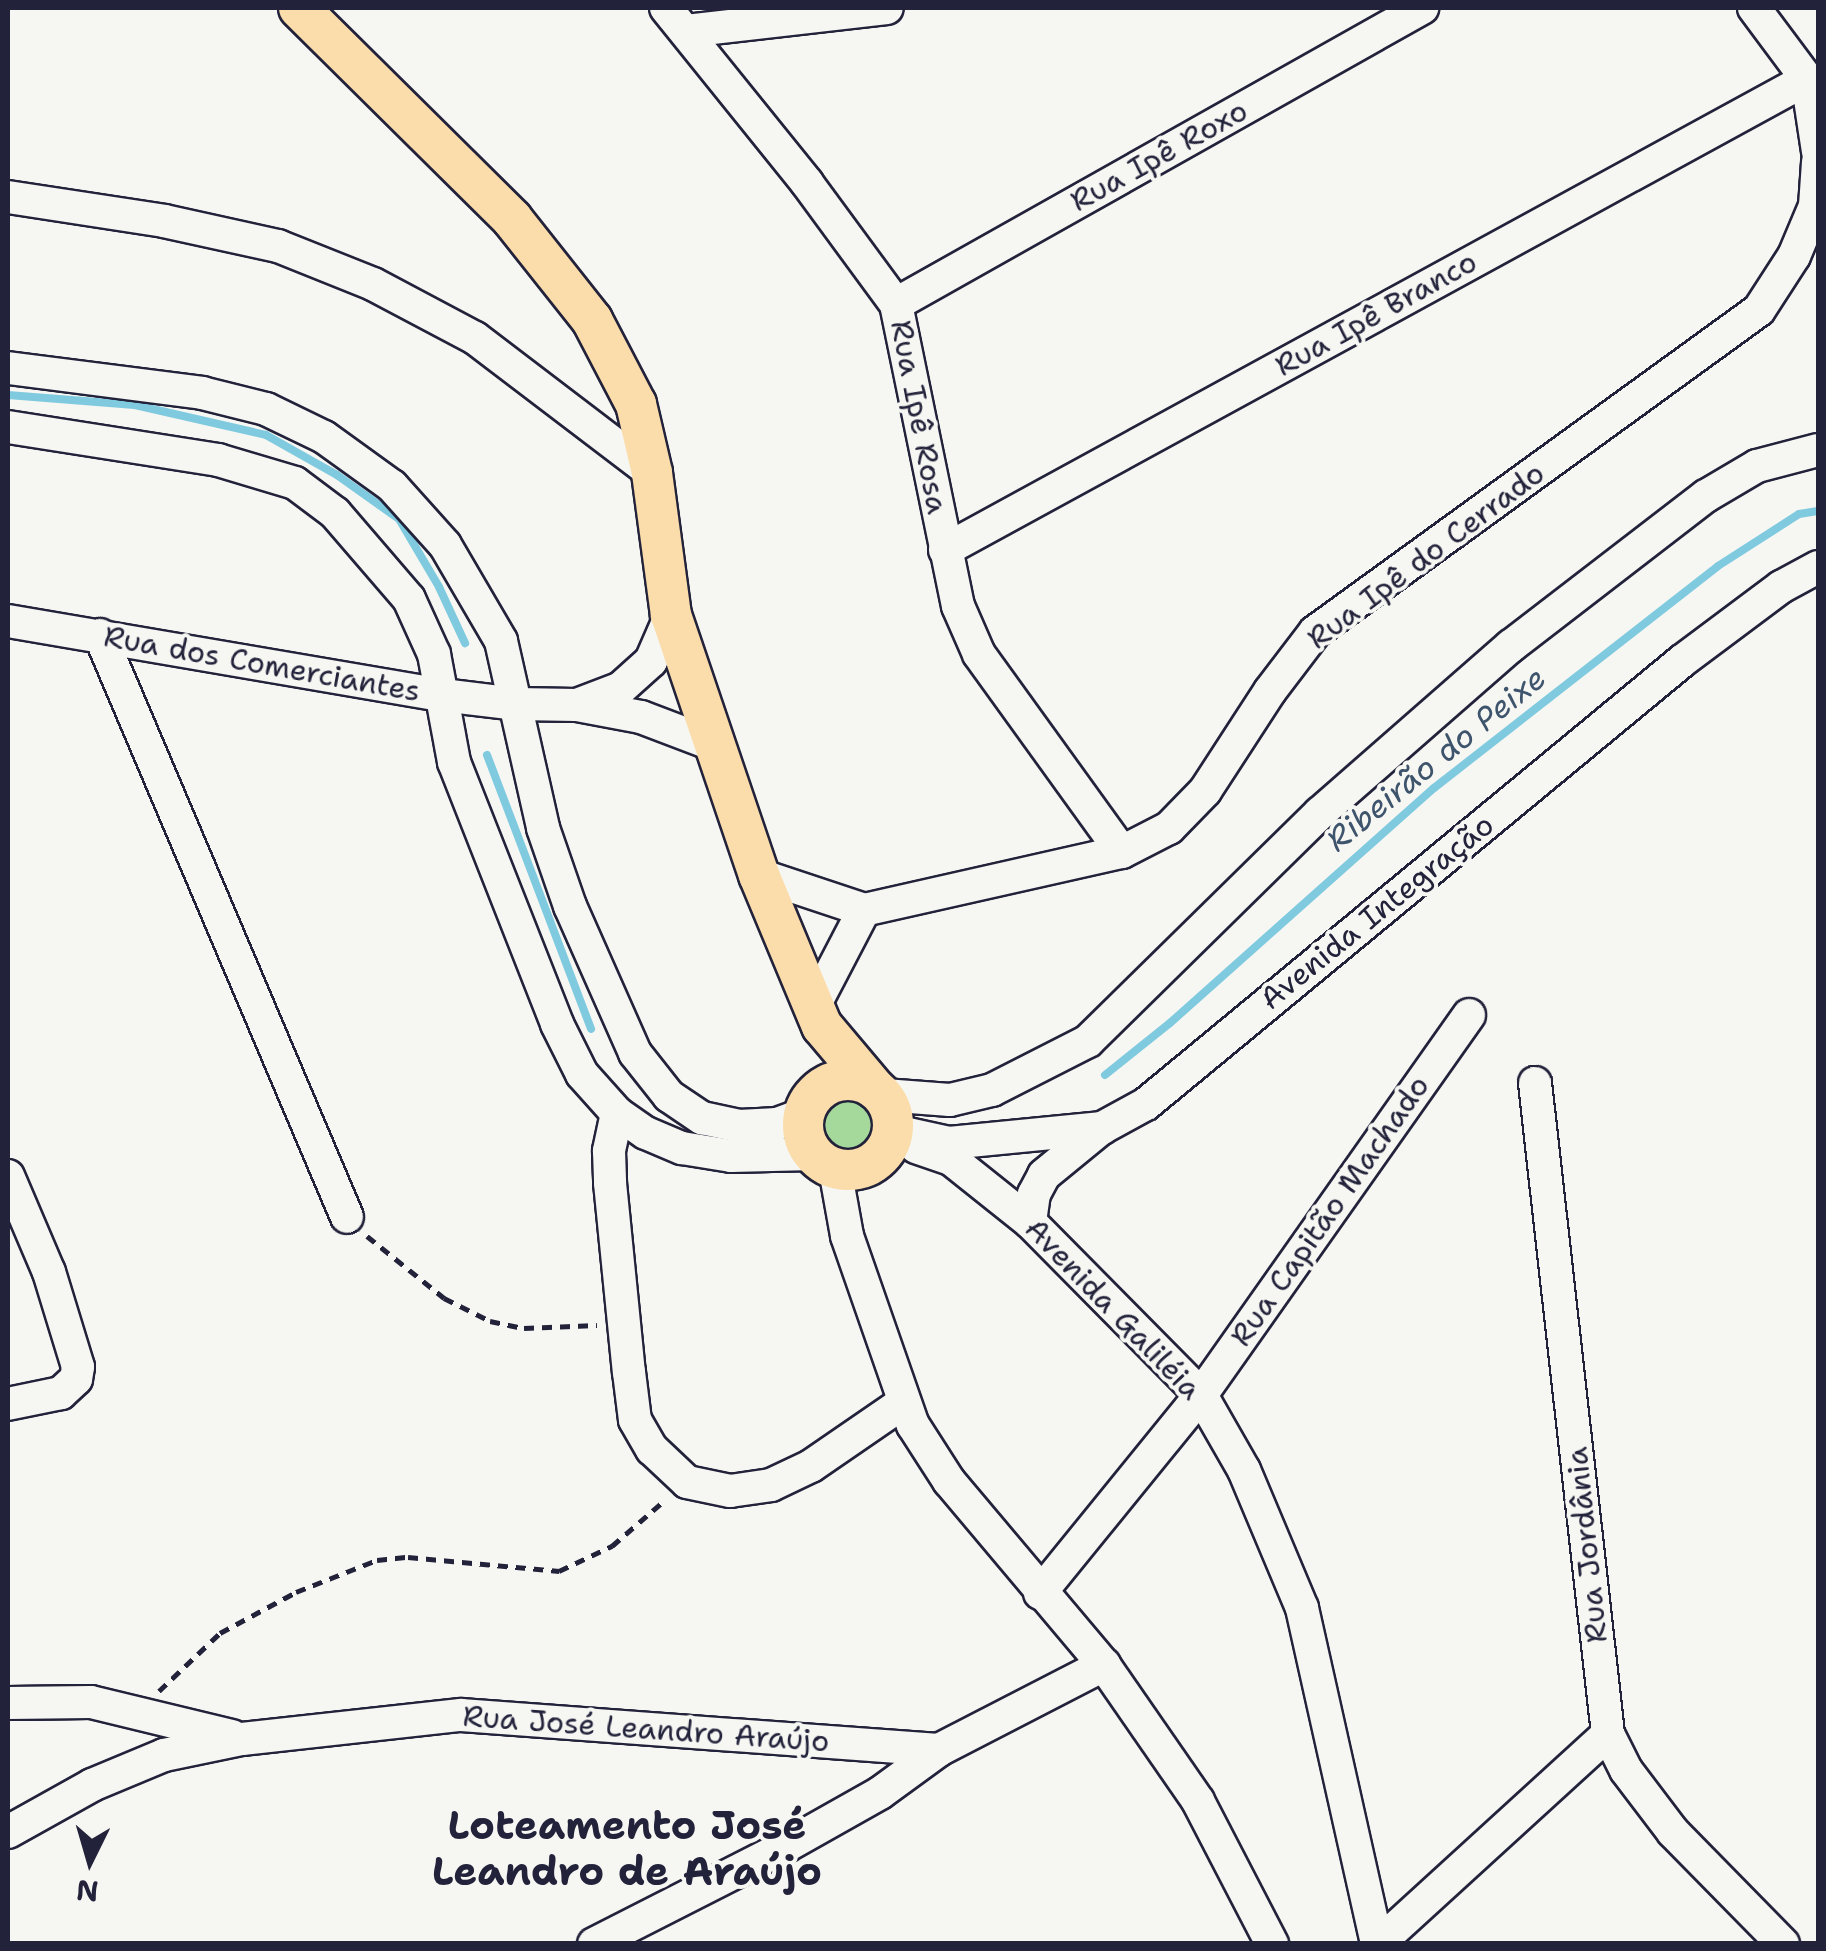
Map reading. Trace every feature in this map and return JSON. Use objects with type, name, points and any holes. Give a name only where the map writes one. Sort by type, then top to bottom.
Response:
[{"type":"main road","points":[[300,8],[512,219],[592,320],[636,404],[652,473],[670,615],[760,875],[818,1016],[886,1114]]},
{"type":"main road","points":[[818,1016],[811,1102],[802,1128],[824,1162],[869,1166],[886,1114]]},
{"type":"main road","points":[[811,1102],[846,1080],[886,1114]]},
{"type":"street","points":[[676,19],[886,8]]},
{"type":"street","name":"Rua Ipê Roxo","points":[[896,304],[1422,8]]},
{"type":"street","points":[[1754,8],[1807,79],[1818,152]]},
{"type":"street","name":"Rua Ipê Rosa","points":[[676,19],[896,304],[958,606],[980,654],[1122,852]]},
{"type":"street","name":"Rua Ipê Branco","points":[[945,550],[1807,79]]},
{"type":"street","name":"Rua Ipê do Cerrado","points":[[864,910],[1122,852],[1168,828],[1205,791],[1270,690],[1315,632],[1759,310],[1794,256],[1816,206],[1818,162]]},
{"type":"street","points":[[8,197],[164,221],[278,246],[373,284],[475,338],[652,473]]},
{"type":"street","points":[[8,368],[202,393],[266,409],[324,437],[392,486],[445,545],[500,641],[543,828],[570,906],[635,1053],[670,1096],[702,1118],[739,1126],[777,1124],[811,1102]]},
{"type":"street","points":[[8,427],[218,460],[295,483],[335,514],[409,599],[434,654],[454,762],[557,1024],[582,1074],[617,1112],[646,1133],[682,1148],[732,1156],[824,1162],[913,1425],[949,1482],[1104,1665],[1198,1800],[1272,1944]]},
{"type":"street","points":[[886,1114],[992,1090],[1088,1041],[1320,813],[1511,646],[1706,496],[1757,466],[1818,450]]},
{"type":"street","name":"Avenida Integração","points":[[886,1114],[949,1142],[1102,1128],[1146,1104],[1682,661],[1781,587],[1818,567]]},
{"type":"street","points":[[577,705],[621,688],[652,661],[670,615]]},
{"type":"street","name":"Rua dos Comerciantes","points":[[8,621],[442,695],[516,704],[577,705]]},
{"type":"street","points":[[100,636],[347,1218]]},
{"type":"street","points":[[577,705],[641,717],[712,744]]},
{"type":"street","points":[[760,875],[864,910],[818,1016]]},
{"type":"street","name":"Rua Capitão Machado","points":[[1040,1594],[1201,1395],[1469,1014]]},
{"type":"street","name":"Rua Jordânia","points":[[1535,1083],[1608,1734],[1626,1770],[1673,1832],[1783,1944]]},
{"type":"street","points":[[617,1112],[608,1151],[625,1324],[635,1420],[652,1449],[686,1482],[730,1491],[771,1485],[811,1466],[904,1402]]},
{"type":"street","name":"Avenida Galiléia","points":[[886,1114],[1030,1222],[1201,1395],[1244,1470],[1302,1608],[1378,1944]]},
{"type":"street","points":[[1030,1222],[1034,1194],[1044,1175],[1102,1128]]},
{"type":"street","points":[[8,1176],[74,1345],[76,1380],[61,1393],[8,1404]]},
{"type":"street","points":[[594,1944],[786,1846],[880,1793],[939,1750],[1104,1665]]},
{"type":"street","points":[[8,1703],[91,1702],[242,1738]]},
{"type":"street","name":"Rua José Leandro Araújo","points":[[8,1832],[92,1785],[164,1755],[242,1738],[462,1715],[939,1750]]},
{"type":"street","points":[[1378,1944],[1608,1734]]},
{"type":"path","points":[[347,1218],[444,1298],[490,1321],[524,1328],[625,1324]]},
{"type":"path","points":[[135,1714],[220,1634],[296,1592],[377,1560],[408,1557],[559,1571],[612,1546],[686,1482]]},
{"type":"green space","points":[[850,1094],[864,1096],[875,1104],[883,1115],[883,1143],[875,1154],[864,1162],[850,1164],[836,1162],[825,1154],[817,1143],[815,1129],[817,1115],[825,1104],[836,1096]]},
{"type":"waterway","name":"Ribeirão do Peixe","points":[[8,395],[135,405],[266,435],[337,475],[399,519],[439,587],[465,643]]},
{"type":"waterway","name":"Ribeirão do Peixe","points":[[1105,1075],[1170,1023],[1434,788],[1718,566],[1799,514],[1818,511]]},
{"type":"waterway","name":"Ribeirão do Peixe","points":[[487,755],[591,1029]]},
{"type":"district","name":"Loteamento José Leandro de Araújo","points":[[627,1848]]}]
